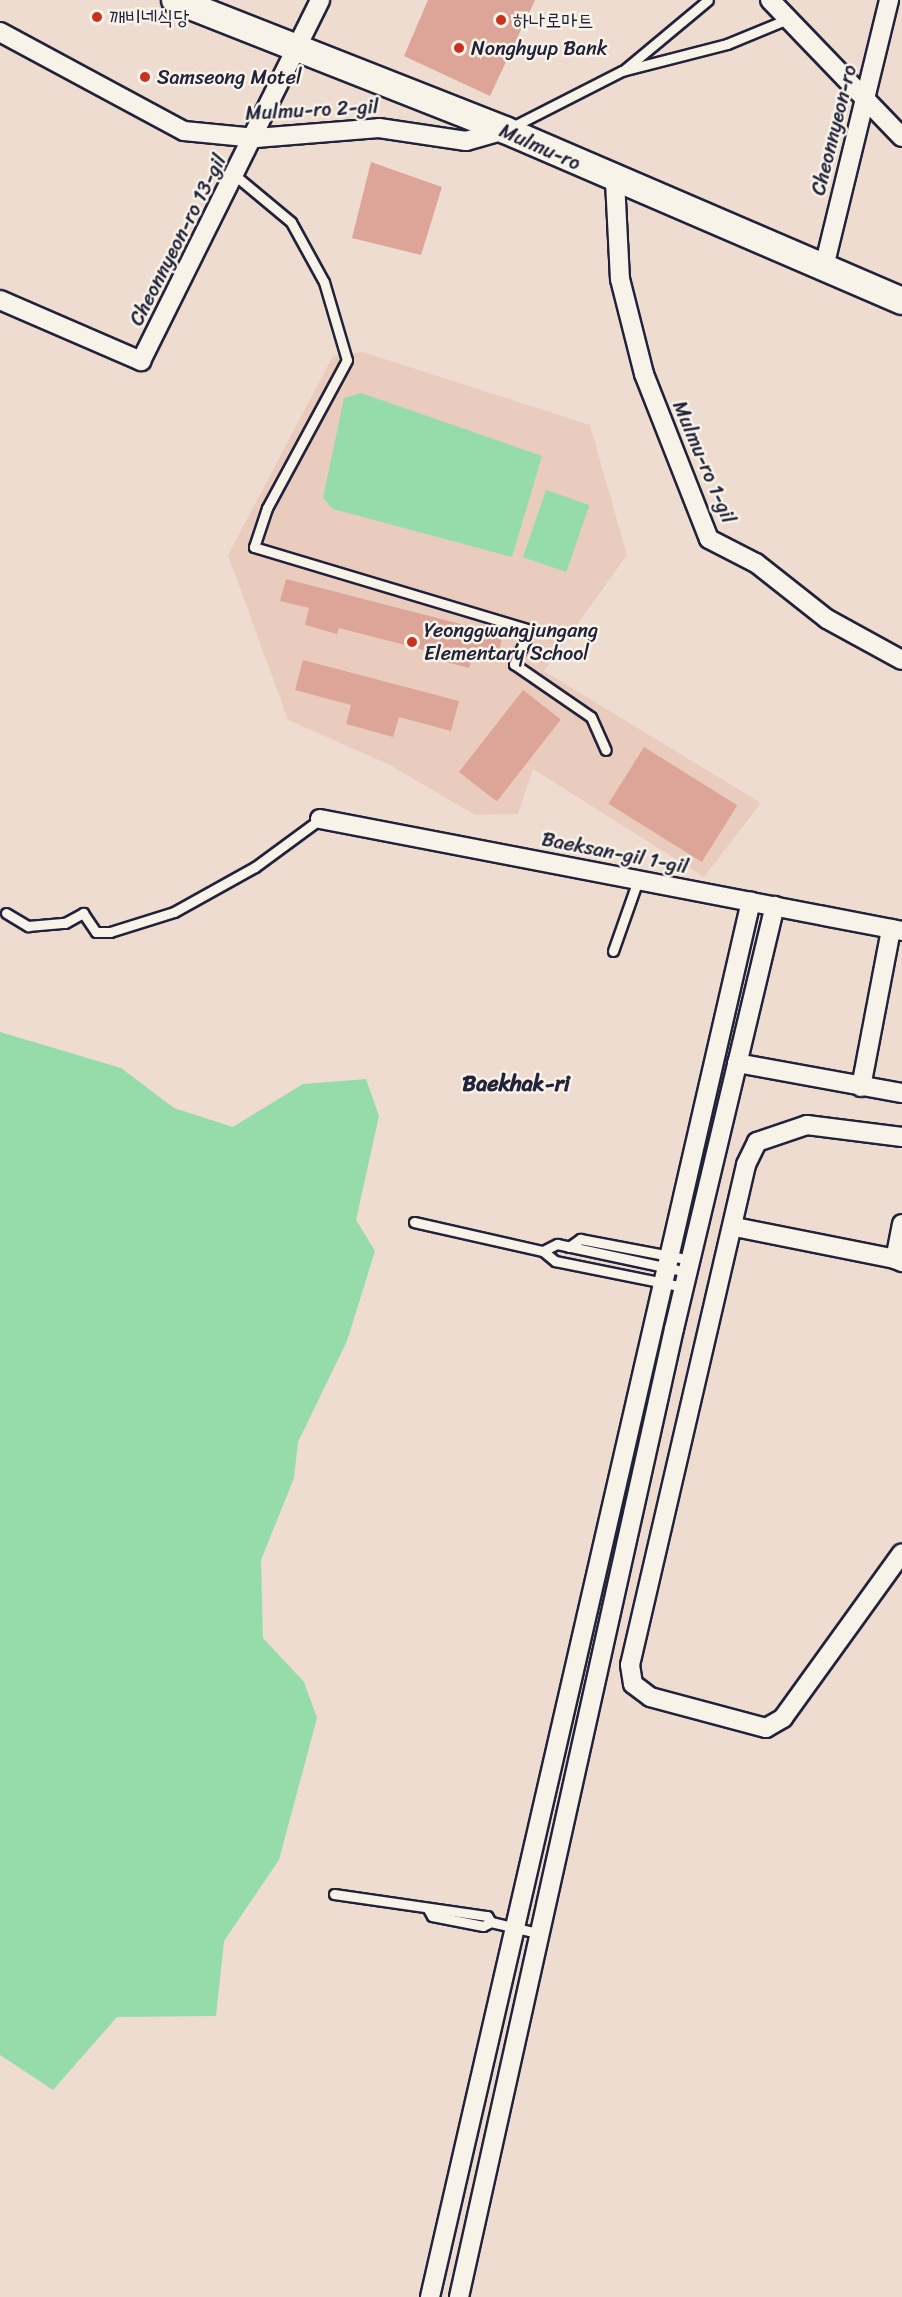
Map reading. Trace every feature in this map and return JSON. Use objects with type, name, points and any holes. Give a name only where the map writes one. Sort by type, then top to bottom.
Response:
[{"type":"main road","name":"Mulmu-ro","points":[[175,0],[296,52],[505,130],[615,181],[823,271],[902,301]]},
{"type":"street","name":"Cheonnyeon-ro 13-gil","points":[[0,300],[141,361],[237,177],[320,0]]},
{"type":"street","points":[[770,0],[902,137]]},
{"type":"street","points":[[888,0],[902,4]]},
{"type":"street","name":"Cheonnyeon-ro","points":[[823,271],[888,0]]},
{"type":"street","name":"Mulmu-ro 2-gil","points":[[0,32],[184,131],[256,138],[379,128],[466,141],[505,130]]},
{"type":"street","name":"Mulmu-ro 1-gil","points":[[615,181],[620,279],[644,374],[710,539],[756,563],[827,619],[902,660]]},
{"type":"street","name":"Baeksan-gil 1-gil","points":[[320,819],[896,930]]},
{"type":"street","points":[[430,2297],[669,1269],[751,902]]},
{"type":"street","points":[[459,2297],[537,1933],[688,1273],[775,906]]},
{"type":"street","points":[[861,1087],[896,930]]},
{"type":"street","points":[[737,1063],[902,1093]]},
{"type":"street","points":[[902,1137],[807,1125],[757,1142],[746,1165],[735,1227],[630,1665],[633,1684],[650,1697],[766,1728],[783,1718],[902,1553]]},
{"type":"street","points":[[735,1227],[898,1261],[902,1224]]},
{"type":"lane","points":[[622,71],[708,0]]},
{"type":"lane","points":[[505,130],[622,71],[727,44],[788,19]]},
{"type":"lane","points":[[237,177],[291,222],[324,282],[347,360],[267,508],[254,547],[530,630],[514,664],[591,717],[606,750]]},
{"type":"lane","points":[[6,913],[28,926],[65,923],[82,914],[96,932],[110,932],[174,912],[255,867],[320,819]]},
{"type":"lane","points":[[614,951],[638,880]]},
{"type":"lane","points":[[414,1222],[543,1251],[569,1247],[580,1239],[669,1269],[688,1273]]},
{"type":"lane","points":[[543,1251],[555,1262],[669,1269],[688,1273]]},
{"type":"lane","points":[[334,1894],[487,1916],[490,1922],[537,1933]]},
{"type":"shaded area","name":"Yeonggwangjungang Elementary School","points":[[363,352],[590,425],[627,555],[544,671],[761,803],[704,877],[533,769],[518,814],[475,815],[390,765],[288,720],[228,555],[333,356]]},
{"type":"green space","points":[[361,393],[542,456],[512,557],[333,509],[323,498],[344,398]]},
{"type":"green space","points":[[546,490],[589,505],[566,572],[523,557]]},
{"type":"green space","points":[[0,1032],[121,1068],[174,1108],[233,1127],[303,1084],[366,1079],[379,1116],[356,1220],[375,1251],[347,1341],[298,1442],[294,1478],[261,1560],[263,1638],[304,1682],[317,1718],[279,1860],[224,1941],[216,2016],[117,2017],[53,2090],[0,2055]]},
{"type":"building","name":"Nonghyup Bank","points":[[428,0],[535,0],[490,96],[404,56]]},
{"type":"building","points":[[371,162],[442,187],[421,255],[352,238]]},
{"type":"building","points":[[286,579],[503,635],[497,658],[474,652],[469,668],[434,659],[436,653],[339,628],[337,634],[305,625],[309,608],[280,601]]},
{"type":"building","points":[[303,660],[459,701],[451,731],[399,717],[393,737],[346,724],[351,705],[295,690]]},
{"type":"building","points":[[523,690],[561,720],[497,802],[459,772]]},
{"type":"building","points":[[644,747],[737,805],[702,862],[608,804]]},
{"type":"place","name":"깨비네식당","points":[[97,17]]},
{"type":"place","name":"하나로마트","points":[[501,20]]},
{"type":"place","name":"Nonghyup Bank","points":[[459,48]]},
{"type":"place","name":"Samseong Motel","points":[[145,77]]},
{"type":"place","name":"Yeonggwangjungang Elementary School","points":[[412,642]]},
{"type":"district","name":"Baekhak-ri","points":[[516,1084]]}]
